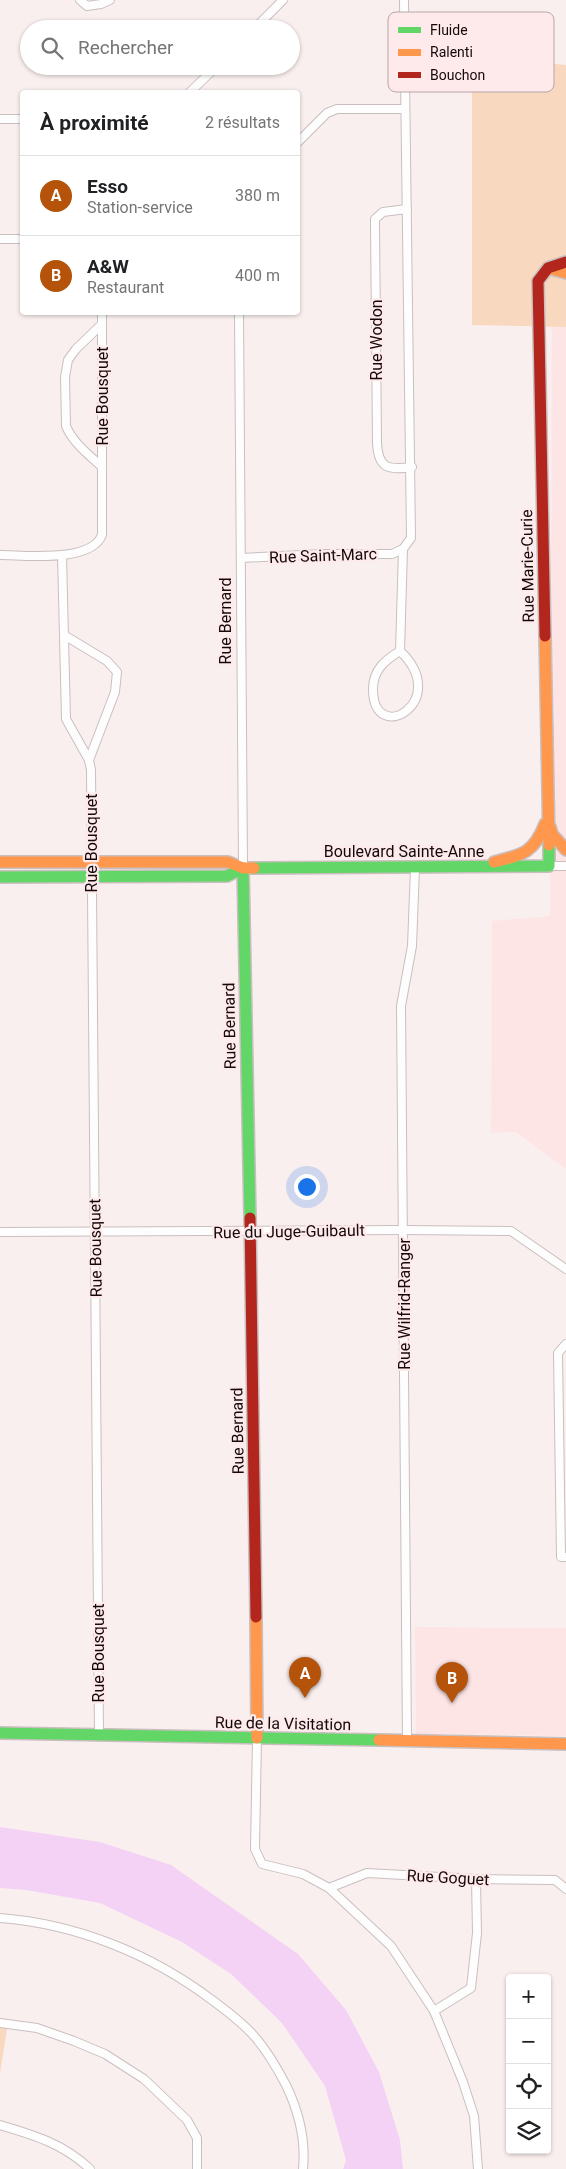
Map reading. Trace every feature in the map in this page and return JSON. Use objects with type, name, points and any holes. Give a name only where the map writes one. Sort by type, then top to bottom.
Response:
[{"type":"street","points":[[80,0],[87,6],[101,4],[110,0]]},
{"type":"street","points":[[263,20],[283,0]]},
{"type":"street","points":[[192,90],[208,75]]},
{"type":"street","name":"Rue Wodon","points":[[400,651],[404,549],[411,538],[412,467],[404,92]]},
{"type":"street","points":[[300,140],[326,114],[337,108],[404,109]]},
{"type":"street","points":[[0,119],[20,119]]},
{"type":"street","name":"Rue Wodon","points":[[407,209],[383,212],[375,219],[377,442],[379,456],[384,464],[392,469],[412,467]]},
{"type":"street","points":[[0,239],[20,240]]},
{"type":"street","points":[[548,268],[566,262]]},
{"type":"street","points":[[548,268],[566,272]]},
{"type":"street","name":"Rue Marie-Curie","points":[[548,268],[538,281],[549,866]]},
{"type":"street","name":"Rue Bousquet","points":[[98,1736],[95,1233],[90,877],[91,770],[88,760],[66,719],[62,555],[88,550],[99,542],[102,535],[102,315]]},
{"type":"street","name":"Rue Bernard","points":[[239,315],[243,868],[257,1738]]},
{"type":"street","name":"Rue Bousquet","points":[[102,324],[70,356],[64,377],[65,416],[68,432],[74,441],[102,467]]},
{"type":"street","name":"Rue Saint-Marc","points":[[240,558],[324,554],[392,554],[404,549]]},
{"type":"street","points":[[0,555],[62,555]]},
{"type":"street","name":"Rue Bousquet","points":[[64,635],[107,661],[117,672],[115,692],[88,760]]},
{"type":"street","points":[[400,651],[410,660],[415,672],[418,686],[417,697],[410,710],[398,717],[387,716],[378,710],[374,702],[375,676],[385,660],[400,651]]},
{"type":"street","points":[[479,867],[503,859],[514,858],[530,851],[541,836],[545,824],[547,805]]},
{"type":"street","points":[[547,819],[552,834],[566,850]]},
{"type":"street","name":"Boulevard Sainte-Anne","points":[[0,862],[228,862],[243,868],[566,866]]},
{"type":"street","name":"Boulevard Sainte-Anne","points":[[0,877],[227,876],[243,868]]},
{"type":"street","name":"Rue Wilfrid-Ranger","points":[[407,1741],[401,1006],[412,946],[415,868]]},
{"type":"street","name":"Rue du Juge-Guibault","points":[[0,1232],[511,1231],[566,1269]]},
{"type":"street","points":[[566,1344],[558,1352],[561,1557],[566,1557]]},
{"type":"street","name":"Rue de la Visitation","points":[[0,1733],[566,1744]]},
{"type":"street","points":[[257,1738],[256,1849],[262,1864],[303,1874],[329,1888],[390,1946],[434,2011],[463,2082],[474,2116],[478,2169]]},
{"type":"street","name":"Rue Goguet","points":[[329,1888],[367,1873],[476,1879],[554,1880],[566,1889]]},
{"type":"street","points":[[434,2011],[471,1988],[478,1933],[476,1879]]},
{"type":"street","points":[[0,1918],[27,1920],[70,1930],[130,1951],[188,1982],[227,2011],[255,2036],[276,2064],[300,2122],[303,2142],[303,2169]]},
{"type":"street","points":[[0,2023],[37,2028],[82,2044],[105,2054],[144,2079],[187,2120],[197,2138],[197,2169]]},
{"type":"street","points":[[0,2125],[52,2142],[76,2155],[90,2169]]},
{"type":"shaded area","points":[[554,64],[566,65],[566,327],[472,325],[472,92],[554,92]]},
{"type":"shaded area","points":[[552,275],[566,275],[566,1169],[516,1132],[491,1133],[492,921],[550,916]]},
{"type":"shaded area","points":[[415,1627],[566,1628],[566,1736],[416,1734]]},
{"type":"shaded area","points":[[0,1827],[100,1842],[171,1865],[298,1954],[346,2010],[379,2072],[400,2140],[403,2169],[343,2169],[346,2160],[325,2086],[282,2023],[231,1974],[182,1942],[100,1903],[26,1890],[0,1888]]},
{"type":"shaded area","points":[[0,2023],[8,2023],[0,2073]]},
{"type":"traffic: fast","points":[[254,868],[549,866],[549,845]]},
{"type":"traffic: fast","points":[[243,868],[250,1218]]},
{"type":"traffic: fast","points":[[0,877],[227,876],[243,868]]},
{"type":"traffic: fast","points":[[0,1733],[379,1740]]},
{"type":"traffic: slow","points":[[548,268],[566,273]]},
{"type":"traffic: slow","points":[[545,636],[549,845]]},
{"type":"traffic: slow","points":[[494,862],[520,855],[526,851],[541,834],[545,824]]},
{"type":"traffic: slow","points":[[550,827],[552,834],[566,850]]},
{"type":"traffic: slow","points":[[0,862],[228,862],[243,868],[254,868]]},
{"type":"traffic: slow","points":[[256,1617],[257,1738]]},
{"type":"traffic: slow","points":[[379,1740],[566,1744]]},
{"type":"traffic: jam","points":[[545,636],[538,281],[548,268],[566,262]]},
{"type":"traffic: jam","points":[[250,1218],[256,1617]]},
{"type":"place","name":"Esso","points":[[305,1698]]},
{"type":"place","name":"A&W","points":[[452,1703]]}]
